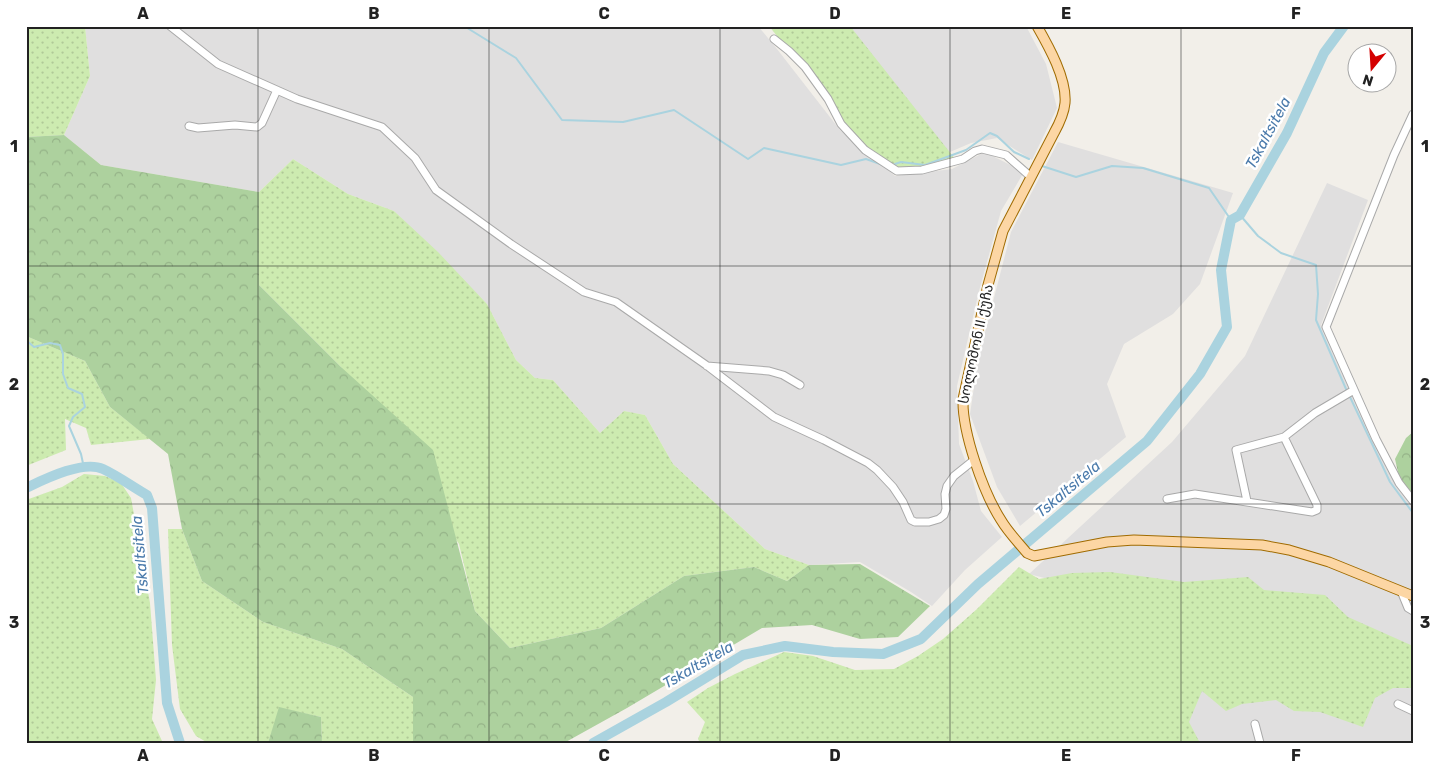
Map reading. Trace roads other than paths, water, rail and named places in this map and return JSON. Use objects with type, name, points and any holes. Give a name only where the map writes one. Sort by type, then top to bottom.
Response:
[{"type":"main road","name":"სოლომონ II ქუჩა","points":[[1037,26],[1048,46],[1063,84],[1065,103],[1054,133],[1003,231],[988,285],[963,399],[962,414],[974,460],[991,502],[1008,530],[1027,553],[1037,556],[1100,543],[1134,540],[1262,545],[1289,550],[1329,562],[1401,591]]},
{"type":"main road","points":[[1401,591],[1413,596]]},
{"type":"street","points":[[170,26],[218,64],[297,99],[382,127],[416,158],[436,190],[511,244],[584,292],[616,302],[774,417],[868,463],[893,487],[903,502],[911,520],[915,522],[929,522],[939,519],[944,515],[947,486],[954,476],[974,460]]},
{"type":"street","points":[[774,39],[789,50],[805,67],[828,99],[841,124],[865,150],[897,171],[922,170],[963,159],[982,149],[1006,155],[1031,177]]},
{"type":"street","points":[[189,126],[198,128],[234,125],[257,127],[262,123],[277,90]]},
{"type":"street","points":[[1413,114],[1326,327],[1380,448],[1399,482],[1413,501]]},
{"type":"street","points":[[706,366],[769,370],[783,375],[800,385]]},
{"type":"street","points":[[1247,501],[1236,450],[1284,437],[1315,413],[1354,390]]},
{"type":"street","points":[[1168,499],[1195,494],[1312,512],[1316,510],[1317,505],[1284,437]]},
{"type":"street","points":[[1401,591],[1408,608],[1413,611]]},
{"type":"street","points":[[1398,704],[1413,711]]},
{"type":"street","points":[[1255,724],[1260,743]]},
{"type":"waterway","points":[[464,26],[516,58],[562,120],[623,122],[674,110],[748,159],[764,148],[841,165],[866,159],[883,165]]},
{"type":"waterway","name":"Tskaltsitela","points":[[593,743],[666,702],[743,655],[785,646],[833,652],[883,654],[921,639],[978,584],[1147,441],[1200,374],[1227,327],[1221,270],[1231,220],[1240,215],[1287,133],[1324,53],[1344,26]]},
{"type":"waterway","points":[[895,164],[901,162],[925,165],[966,150],[990,133],[997,136],[1014,152],[1029,159]]},
{"type":"waterway","points":[[1042,166],[1076,177],[1112,166],[1143,168],[1209,188],[1231,220]]},
{"type":"waterway","points":[[1240,215],[1258,236],[1281,253],[1316,265],[1318,294],[1316,320],[1346,389]]},
{"type":"waterway","points":[[26,340],[34,347],[50,343],[60,345],[63,354],[63,374],[68,388],[82,394],[85,407],[73,417],[69,426],[81,454],[84,468]]},
{"type":"waterway","points":[[1350,397],[1390,482],[1413,513]]},
{"type":"waterway","name":"Tskaltsitela","points":[[26,488],[64,472],[85,467],[95,467],[109,472],[147,495],[152,508],[167,703],[180,743]]}]
